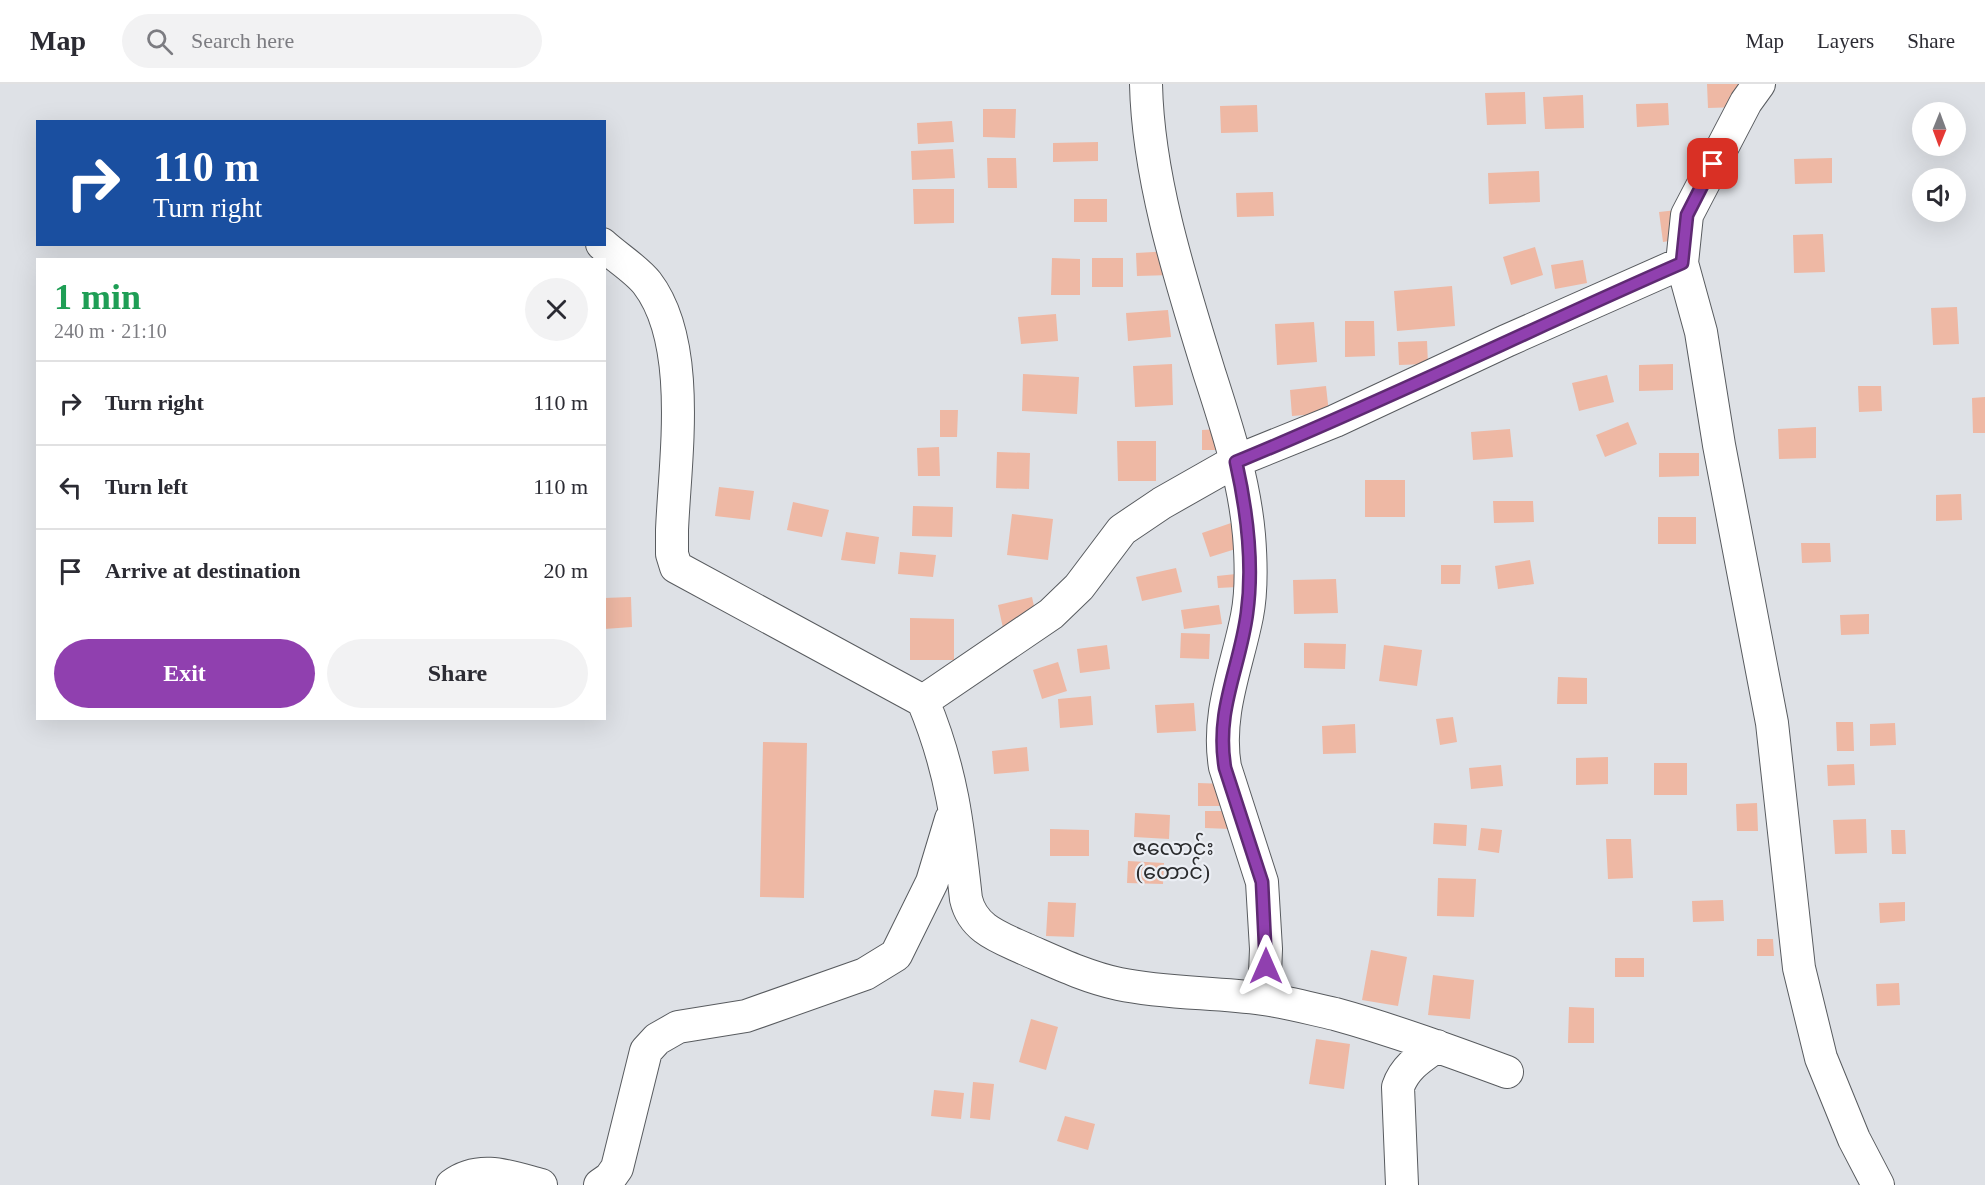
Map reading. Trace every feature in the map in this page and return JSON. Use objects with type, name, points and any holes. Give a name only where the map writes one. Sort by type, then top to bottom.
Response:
[{"type":"street","points":[[1146,84],[1146,110],[1159,188],[1236,462],[1249,536],[1247,615],[1230,681],[1222,748],[1225,768],[1262,882],[1266,949],[1264,999]]},
{"type":"street","points":[[1759,84],[1746,102],[1687,215],[1682,263],[1701,332],[1719,445],[1770,711],[1799,968],[1821,1058],[1854,1138],[1878,1185]]},
{"type":"street","points":[[604,246],[646,282],[662,308],[670,328],[677,380],[672,530],[672,554],[676,567],[923,701],[941,742],[956,803],[969,912],[989,933],[1070,968],[1118,984],[1175,992],[1264,999],[1335,1015],[1437,1046],[1507,1072]]},
{"type":"street","points":[[923,701],[1051,614],[1079,587],[1122,530],[1162,503],[1236,462],[1335,421],[1506,340],[1682,263]]},
{"type":"street","points":[[600,1185],[610,1178],[617,1168],[646,1051],[657,1039],[678,1027],[746,1016],[865,974],[896,955],[932,882],[956,803]]},
{"type":"street","points":[[1402,1185],[1398,1088],[1402,1075],[1411,1065],[1437,1046]]},
{"type":"street","points":[[452,1185],[474,1173],[494,1173],[541,1185]]},
{"type":"building","points":[[1707,84],[1738,84],[1739,107],[1708,108]]},
{"type":"building","points":[[1525,92],[1526,124],[1487,125],[1485,93]]},
{"type":"building","points":[[1583,95],[1584,128],[1545,129],[1543,97]]},
{"type":"building","points":[[1668,103],[1669,125],[1637,127],[1636,104]]},
{"type":"building","points":[[1257,105],[1258,132],[1221,133],[1220,106]]},
{"type":"building","points":[[983,109],[1016,109],[1015,138],[983,137]]},
{"type":"building","points":[[952,121],[954,142],[918,144],[917,123]]},
{"type":"building","points":[[1098,142],[1098,161],[1053,162],[1053,143]]},
{"type":"building","points":[[953,149],[955,178],[912,180],[911,151]]},
{"type":"building","points":[[987,158],[1016,158],[1017,188],[988,188]]},
{"type":"building","points":[[1832,158],[1832,183],[1795,184],[1794,159]]},
{"type":"building","points":[[1539,171],[1540,202],[1489,204],[1488,173]]},
{"type":"building","points":[[913,189],[954,189],[954,223],[914,224]]},
{"type":"building","points":[[1273,192],[1274,216],[1237,217],[1236,193]]},
{"type":"building","points":[[1074,199],[1107,199],[1107,222],[1074,222]]},
{"type":"building","points":[[1677,210],[1680,239],[1663,242],[1659,212]]},
{"type":"building","points":[[1823,234],[1825,272],[1794,273],[1793,235]]},
{"type":"building","points":[[1535,247],[1543,275],[1511,285],[1503,257]]},
{"type":"building","points":[[1171,251],[1172,275],[1137,276],[1136,253]]},
{"type":"building","points":[[1052,258],[1080,259],[1080,295],[1051,295]]},
{"type":"building","points":[[1092,258],[1123,258],[1123,287],[1092,287]]},
{"type":"building","points":[[1583,260],[1587,283],[1555,289],[1551,265]]},
{"type":"building","points":[[1452,286],[1455,326],[1397,331],[1394,291]]},
{"type":"building","points":[[1957,307],[1959,344],[1933,345],[1931,308]]},
{"type":"building","points":[[1168,310],[1171,337],[1128,341],[1126,313]]},
{"type":"building","points":[[1056,314],[1058,341],[1021,344],[1018,317]]},
{"type":"building","points":[[1345,321],[1374,321],[1375,356],[1345,357]]},
{"type":"building","points":[[1314,322],[1317,362],[1277,365],[1275,324]]},
{"type":"building","points":[[1427,341],[1428,364],[1399,365],[1398,342]]},
{"type":"building","points":[[1172,364],[1173,405],[1135,407],[1133,366]]},
{"type":"building","points":[[1673,364],[1673,390],[1639,391],[1639,365]]},
{"type":"building","points":[[1023,374],[1079,377],[1077,414],[1022,411]]},
{"type":"building","points":[[1607,375],[1614,402],[1579,411],[1572,383]]},
{"type":"building","points":[[1326,386],[1329,413],[1292,416],[1290,390]]},
{"type":"building","points":[[1858,386],[1881,386],[1882,411],[1859,412]]},
{"type":"building","points":[[1985,397],[1985,433],[1973,433],[1972,398]]},
{"type":"building","points":[[940,410],[958,410],[957,437],[940,437]]},
{"type":"building","points":[[1628,422],[1637,444],[1605,457],[1596,435]]},
{"type":"building","points":[[1816,427],[1816,458],[1779,459],[1778,429]]},
{"type":"building","points":[[1220,429],[1221,450],[1202,450],[1202,430]]},
{"type":"building","points":[[1510,429],[1513,457],[1473,460],[1471,432]]},
{"type":"building","points":[[1117,441],[1156,441],[1156,481],[1118,481]]},
{"type":"building","points":[[939,447],[940,476],[918,476],[917,448]]},
{"type":"building","points":[[997,452],[1030,453],[1029,489],[996,488]]},
{"type":"building","points":[[1659,453],[1699,453],[1699,476],[1659,477]]},
{"type":"building","points":[[1365,480],[1405,480],[1405,517],[1365,517]]},
{"type":"building","points":[[719,487],[754,491],[750,520],[715,516]]},
{"type":"building","points":[[1961,494],[1962,520],[1936,521],[1936,495]]},
{"type":"building","points":[[1493,501],[1533,501],[1534,522],[1494,523]]},
{"type":"building","points":[[793,502],[829,510],[822,537],[787,530]]},
{"type":"building","points":[[913,506],[953,507],[952,537],[912,536]]},
{"type":"building","points":[[1012,514],[1053,519],[1048,560],[1007,555]]},
{"type":"building","points":[[1658,517],[1696,517],[1696,544],[1658,544]]},
{"type":"building","points":[[1234,522],[1242,547],[1210,557],[1202,533]]},
{"type":"building","points":[[846,532],[879,537],[875,564],[841,560]]},
{"type":"building","points":[[1801,543],[1830,543],[1831,562],[1802,563]]},
{"type":"building","points":[[900,552],[936,555],[933,577],[898,574]]},
{"type":"building","points":[[1530,560],[1534,584],[1498,589],[1495,566]]},
{"type":"building","points":[[1441,565],[1461,565],[1460,584],[1441,584]]},
{"type":"building","points":[[1176,568],[1182,592],[1142,601],[1136,577]]},
{"type":"building","points":[[1236,574],[1237,587],[1218,588],[1217,576]]},
{"type":"building","points":[[1336,579],[1338,613],[1294,614],[1293,580]]},
{"type":"building","points":[[631,597],[632,627],[606,629],[606,598]]},
{"type":"building","points":[[1032,597],[1037,620],[1003,628],[998,605]]},
{"type":"building","points":[[1219,605],[1222,624],[1184,629],[1181,610]]},
{"type":"building","points":[[1869,614],[1869,634],[1841,635],[1840,615]]},
{"type":"building","points":[[910,618],[954,619],[954,660],[910,660]]},
{"type":"building","points":[[1181,633],[1210,634],[1209,659],[1180,658]]},
{"type":"building","points":[[1304,643],[1346,644],[1345,669],[1304,668]]},
{"type":"building","points":[[1107,645],[1110,669],[1080,673],[1077,649]]},
{"type":"building","points":[[1384,645],[1422,650],[1417,686],[1379,681]]},
{"type":"building","points":[[1058,662],[1067,691],[1042,699],[1033,670]]},
{"type":"building","points":[[1558,677],[1587,678],[1587,704],[1557,704]]},
{"type":"building","points":[[1091,696],[1093,725],[1060,728],[1058,699]]},
{"type":"building","points":[[1194,703],[1196,731],[1157,733],[1155,705]]},
{"type":"building","points":[[1453,717],[1457,742],[1440,745],[1436,719]]},
{"type":"building","points":[[1836,722],[1853,722],[1854,751],[1837,751]]},
{"type":"building","points":[[1895,723],[1896,745],[1870,746],[1870,724]]},
{"type":"building","points":[[1355,724],[1356,753],[1323,754],[1322,726]]},
{"type":"building","points":[[763,742],[807,743],[804,898],[760,897]]},
{"type":"building","points":[[1027,747],[1029,771],[994,774],[992,751]]},
{"type":"building","points":[[1608,757],[1608,784],[1576,785],[1576,758]]},
{"type":"building","points":[[1654,763],[1687,763],[1687,795],[1654,795]]},
{"type":"building","points":[[1854,764],[1855,785],[1828,786],[1827,765]]},
{"type":"building","points":[[1501,765],[1503,786],[1471,789],[1469,768]]},
{"type":"building","points":[[1198,783],[1227,784],[1227,806],[1198,806]]},
{"type":"building","points":[[1757,803],[1758,831],[1737,831],[1736,804]]},
{"type":"building","points":[[1205,811],[1231,811],[1230,829],[1205,828]]},
{"type":"building","points":[[1135,813],[1170,815],[1169,839],[1134,837]]},
{"type":"building","points":[[1866,819],[1867,853],[1835,854],[1833,820]]},
{"type":"building","points":[[1434,823],[1467,825],[1466,846],[1433,844]]},
{"type":"building","points":[[1481,828],[1502,830],[1499,853],[1478,850]]},
{"type":"building","points":[[1050,829],[1089,830],[1089,856],[1050,856]]},
{"type":"building","points":[[1891,830],[1905,830],[1906,854],[1892,854]]},
{"type":"building","points":[[1606,839],[1631,839],[1633,878],[1608,879]]},
{"type":"building","points":[[1128,861],[1164,863],[1163,884],[1127,883]]},
{"type":"building","points":[[1438,878],[1476,879],[1474,917],[1437,916]]},
{"type":"building","points":[[1723,900],[1724,921],[1693,922],[1692,901]]},
{"type":"building","points":[[1048,902],[1076,903],[1074,937],[1046,936]]},
{"type":"building","points":[[1905,902],[1905,921],[1880,923],[1879,903]]},
{"type":"building","points":[[1757,939],[1773,939],[1774,956],[1757,956]]},
{"type":"building","points":[[1371,950],[1407,957],[1398,1006],[1362,1000]]},
{"type":"building","points":[[1615,958],[1644,958],[1644,977],[1615,977]]},
{"type":"building","points":[[1433,975],[1474,980],[1470,1019],[1428,1015]]},
{"type":"building","points":[[1899,983],[1900,1005],[1877,1006],[1876,984]]},
{"type":"building","points":[[1569,1007],[1594,1008],[1594,1043],[1568,1043]]},
{"type":"building","points":[[1031,1019],[1058,1027],[1046,1070],[1019,1062]]},
{"type":"building","points":[[1316,1039],[1350,1044],[1344,1089],[1309,1084]]},
{"type":"building","points":[[973,1082],[994,1084],[990,1120],[970,1118]]},
{"type":"building","points":[[934,1090],[964,1093],[961,1119],[931,1116]]},
{"type":"building","points":[[1065,1116],[1095,1124],[1088,1150],[1057,1141]]},
{"type":"district","name":"ဇလောင်း (တောင်)","points":[[1173,860]]},
{"type":"route","points":[[1266,966],[1262,882],[1225,768],[1222,748],[1222,727],[1230,681],[1247,615],[1249,581],[1249,536],[1244,494],[1236,462],[1335,421],[1506,340],[1682,263],[1687,215],[1713,164]]}]
